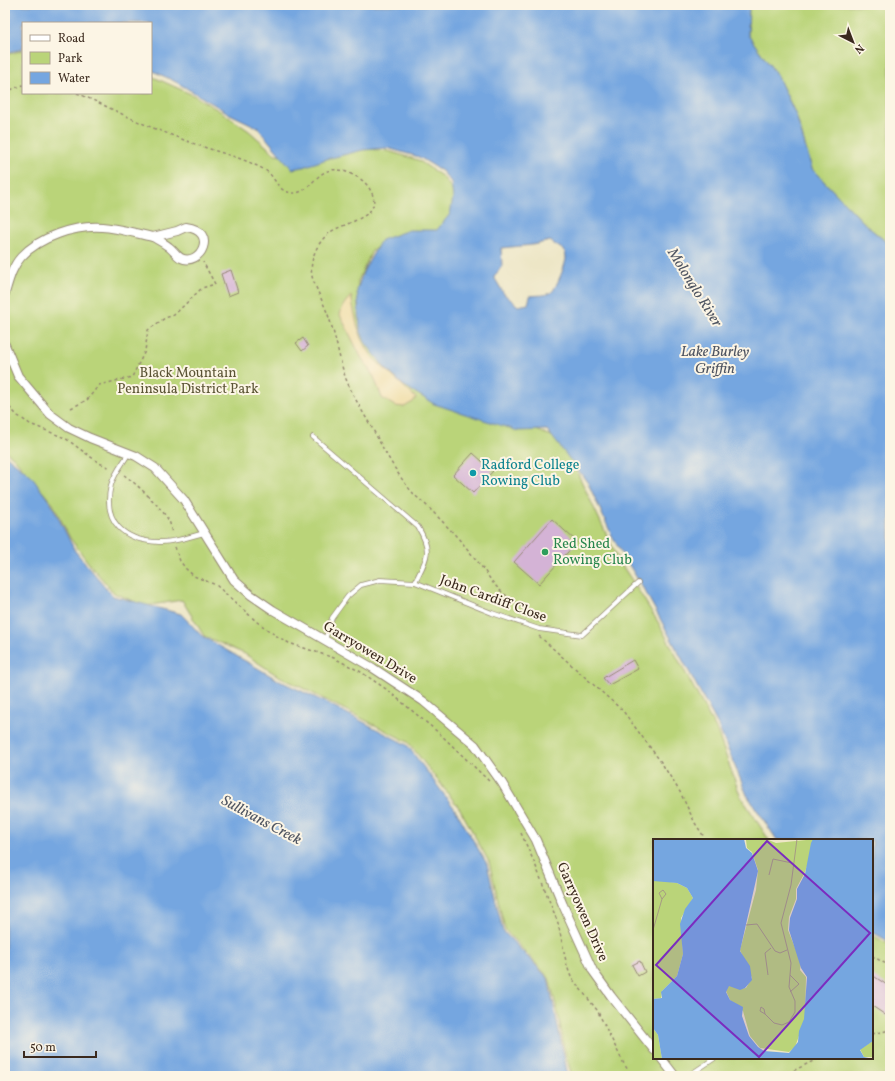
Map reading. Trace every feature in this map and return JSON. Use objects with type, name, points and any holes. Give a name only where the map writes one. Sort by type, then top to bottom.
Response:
[{"type":"street","points":[[5,293],[11,272],[21,257],[36,244],[73,229],[102,227],[153,237],[169,247],[181,258],[188,259],[195,258],[199,255],[204,243],[200,232],[194,228],[186,227],[177,231],[153,237]]},
{"type":"street","name":"Garryowen Drive","points":[[5,345],[18,376],[50,414],[69,428],[129,453],[154,468],[170,484],[184,500],[234,580],[251,595],[324,641],[373,668],[423,701],[475,745],[502,782],[536,840],[593,971],[610,996],[653,1049]]},
{"type":"street","points":[[662,1059],[675,1076]]},
{"type":"lane","name":"John Cardiff Close","points":[[314,437],[418,528],[427,546],[428,554],[416,582]]},
{"type":"lane","points":[[129,453],[111,484],[109,498],[112,520],[117,527],[127,535],[142,541],[160,543],[204,534]]},
{"type":"lane","name":"John Cardiff Close","points":[[324,641],[332,618],[348,596],[361,585],[380,580],[416,582],[492,613],[539,629],[582,635],[638,583]]},
{"type":"lane","points":[[688,1076],[714,1059]]},
{"type":"path","points":[[5,92],[22,85]]},
{"type":"path","points":[[79,94],[141,123],[256,166],[268,172],[282,190],[289,193],[296,194],[302,191],[309,187],[320,174],[328,170],[336,169],[355,175],[366,184],[372,195],[373,201],[370,211],[361,218],[329,234],[314,253],[311,268],[312,278],[327,311],[345,377],[352,392],[388,456],[413,493],[473,555],[495,585],[540,622],[537,634],[623,711],[661,762],[680,792],[695,823],[705,839]]},
{"type":"path","points":[[71,408],[87,400],[99,385],[132,377],[145,351],[148,330],[165,318],[174,315],[202,288],[215,284],[199,255]]},
{"type":"path","points":[[5,403],[18,416],[30,424],[65,438],[99,463],[118,470],[135,483],[169,522],[173,541],[180,561],[194,576],[216,585],[257,622],[275,635],[289,643],[334,658],[361,672],[386,689],[439,733],[492,785]]},
{"type":"path","points":[[520,832],[535,864],[558,923],[567,966],[571,977],[597,1010],[624,1064],[632,1076]]},
{"type":"path","points":[[873,957],[890,966]]},
{"type":"path","points":[[873,1034],[890,1030]]},
{"type":"path","points":[[783,1076],[817,1059]]},
{"type":"green space","points":[[749,5],[890,5],[890,245],[867,226],[812,169],[796,115],[777,75],[748,35]]},
{"type":"green space","name":"Black Mountain Peninsula District Park","points":[[22,50],[22,94],[152,94],[152,76],[193,95],[223,113],[249,131],[275,154],[298,157],[360,148],[388,151],[418,160],[443,177],[456,195],[458,209],[444,233],[391,238],[372,251],[358,281],[358,318],[372,351],[531,428],[554,437],[575,463],[578,474],[619,561],[658,622],[717,731],[740,795],[768,839],[653,839],[653,1059],[873,1059],[873,936],[890,945],[890,1076],[572,1076],[565,1053],[558,1014],[549,978],[505,930],[489,862],[460,809],[408,742],[275,674],[245,654],[204,636],[182,600],[145,606],[114,593],[90,565],[70,538],[53,504],[13,457],[5,451],[5,55]]},
{"type":"sand","points":[[351,296],[357,325],[363,342],[373,358],[416,398],[413,402],[404,407],[395,406],[382,398],[374,377],[361,357],[340,315],[344,304]]},
{"type":"water","name":"Lake Burley Griffin","points":[[5,5],[749,5],[748,35],[777,75],[796,115],[812,169],[867,226],[890,245],[890,942],[873,933],[873,839],[776,839],[747,795],[716,721],[646,593],[614,540],[588,483],[547,430],[518,431],[434,404],[403,385],[384,367],[365,342],[360,329],[357,290],[363,272],[381,240],[409,230],[437,230],[450,214],[453,198],[451,182],[442,171],[419,157],[387,148],[363,150],[292,169],[257,127],[230,114],[176,82],[152,70],[152,22],[22,22],[22,49],[5,53]],"holes":[[[550,241],[565,251],[565,264],[554,290],[547,294],[530,296],[528,304],[518,306],[504,294],[494,277],[502,266],[501,248],[532,245]]]},
{"type":"water","name":"Sullivans Creek","points":[[5,455],[31,476],[52,505],[75,551],[113,596],[181,614],[202,636],[280,681],[327,703],[407,745],[455,809],[487,864],[503,931],[548,978],[568,1076],[5,1076]]},
{"type":"building","points":[[231,270],[238,292],[228,296],[221,274]]},
{"type":"building","points":[[303,338],[308,346],[302,351],[296,343]]},
{"type":"building","name":"Radford College Rowing Club","points":[[473,453],[493,471],[473,493],[453,475]]},
{"type":"building","name":"Red Shed Rowing Club","points":[[552,519],[577,542],[539,584],[514,562]]},
{"type":"building","points":[[633,660],[638,669],[609,685],[603,678]]},
{"type":"building","points":[[640,961],[645,972],[638,976],[632,965]]},
{"type":"building","points":[[873,976],[890,987],[890,1018],[873,1007]]},
{"type":"place","name":"Radford College Rowing Club","points":[[473,473]]},
{"type":"place","name":"Red Shed Rowing Club","points":[[545,552]]},
{"type":"water label","name":"Molonglo River","points":[[694,288]]}]
